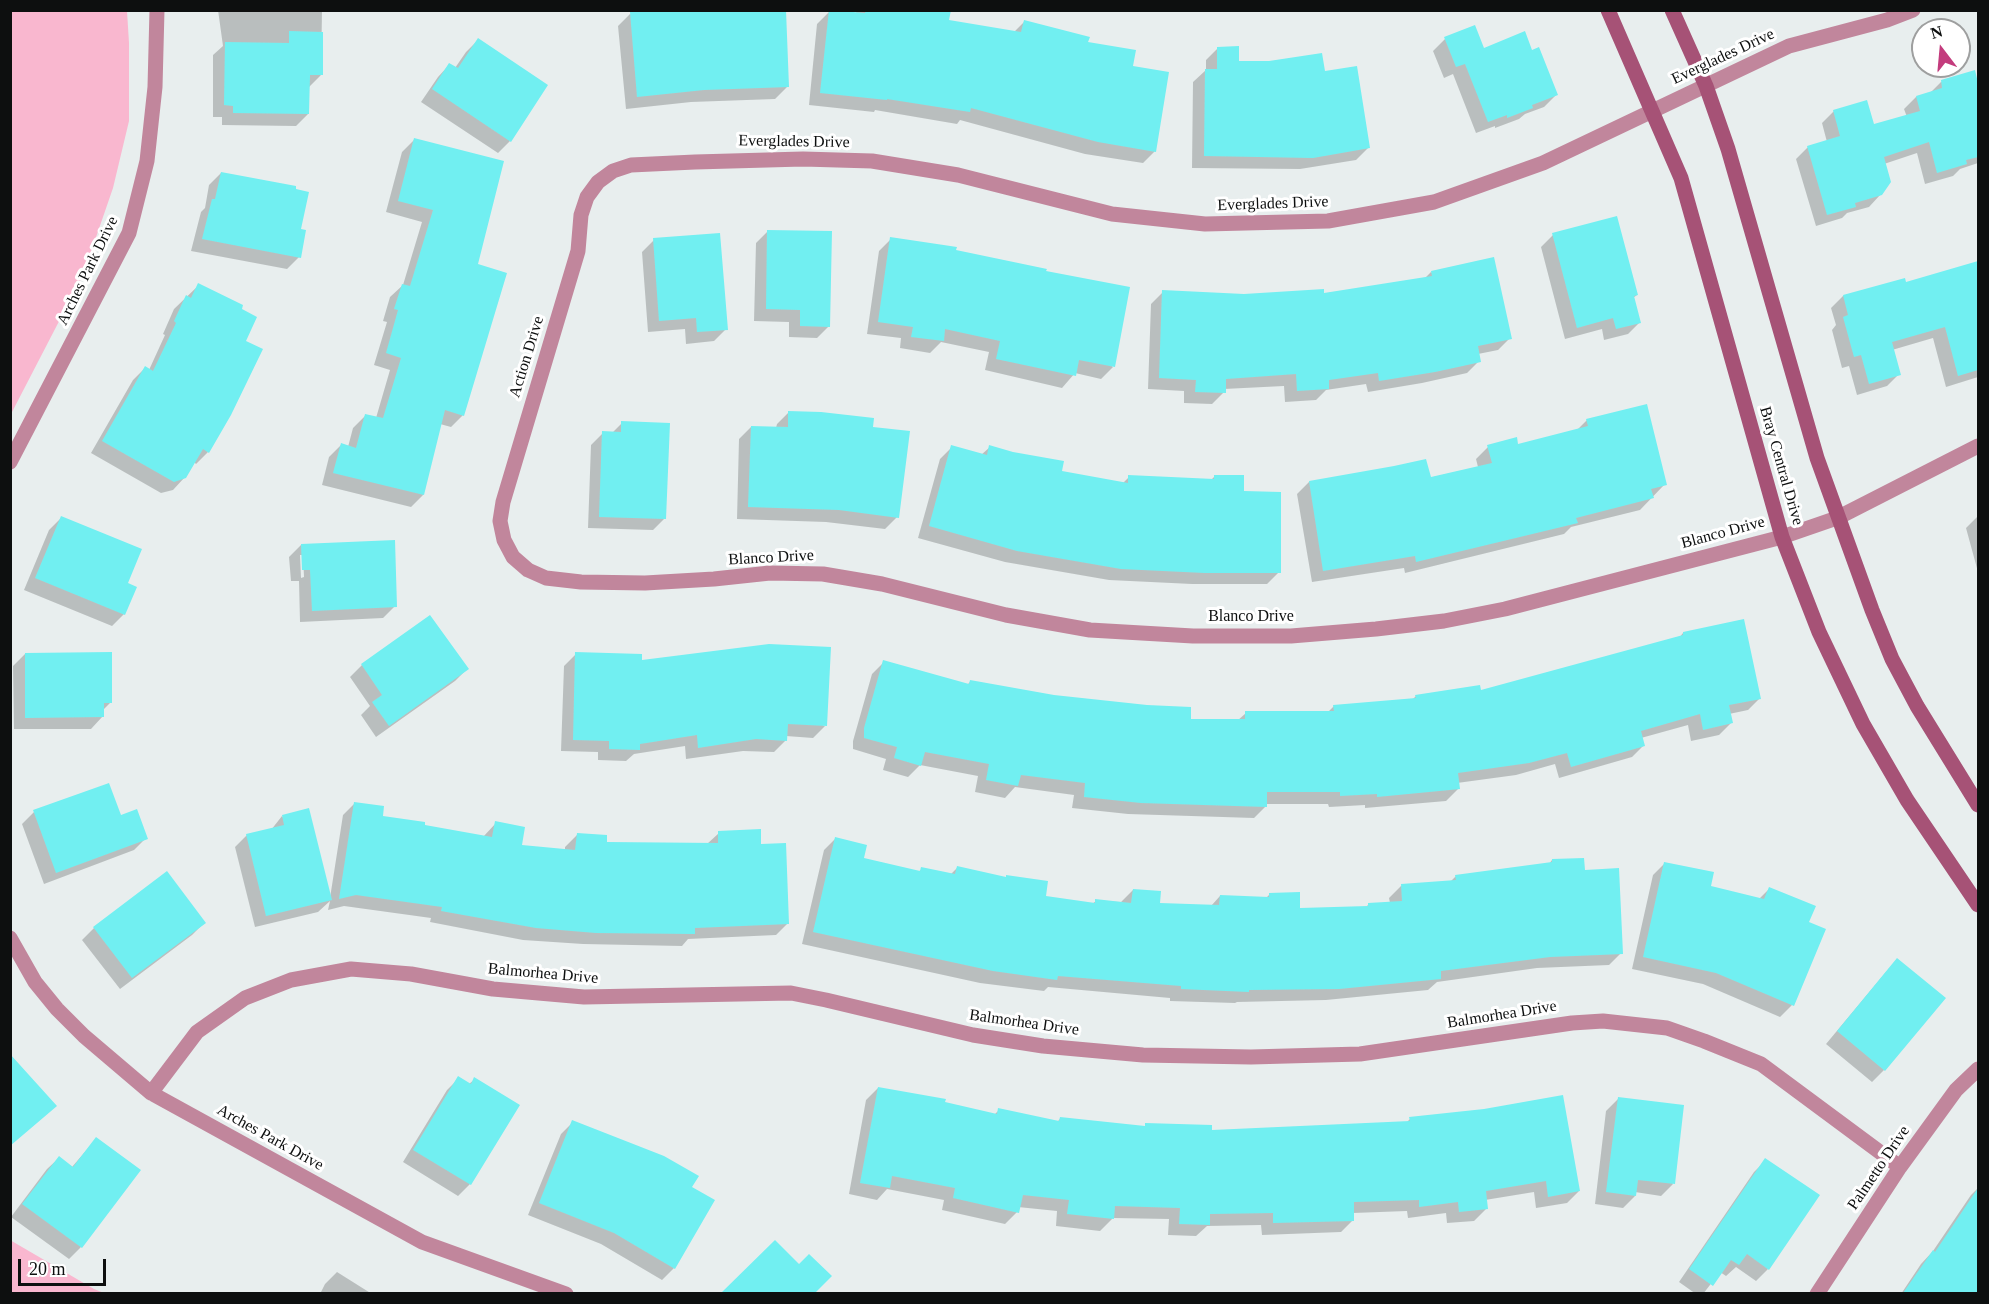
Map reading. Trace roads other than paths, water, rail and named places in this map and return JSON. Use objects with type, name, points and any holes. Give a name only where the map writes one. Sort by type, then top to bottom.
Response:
[{"type":"street","name":"Arches Park Drive","points":[[10,462],[129,233],[147,162],[155,87],[157,10]]},
{"type":"street","name":"Bray Central Drive","points":[[1608,10],[1681,178],[1782,537],[1819,632],[1863,724],[1907,800],[1978,904]]},
{"type":"street","points":[[1672,10],[1706,86],[1728,149],[1817,458],[1837,518],[1892,658],[1917,706],[1978,805]]},
{"type":"street","name":"Everglades Drive","points":[[604,177],[613,171],[631,165],[792,159],[872,161],[958,175],[1112,214],[1205,224],[1328,221],[1434,202],[1543,164],[1789,46],[1887,20],[1913,10]]},
{"type":"street","name":"Action Drive","points":[[510,551],[504,540],[500,521],[503,502],[578,251],[581,215],[587,197],[604,177]]},
{"type":"street","name":"Blanco Drive","points":[[510,551],[513,557],[528,570],[546,578],[581,582],[691,580],[770,573],[824,574],[882,584],[1006,615],[1090,630],[1193,636],[1291,636],[1444,621],[1505,609],[1782,537],[1837,518],[1978,446]]},
{"type":"street","name":"Arches Park Drive","points":[[10,938],[35,982],[57,1009],[84,1036],[151,1093],[422,1242],[566,1293]]},
{"type":"street","name":"Balmorhea Drive","points":[[151,1093],[197,1032],[246,998],[291,980],[351,969],[411,974],[493,989],[584,997],[791,993],[973,1035],[1043,1046],[1143,1055],[1251,1058],[1360,1054],[1572,1023],[1603,1021],[1667,1028],[1761,1064],[1900,1167]]},
{"type":"street","name":"Palmetto Drive","points":[[1817,1293],[1900,1167],[1956,1090],[1978,1069]]}]
